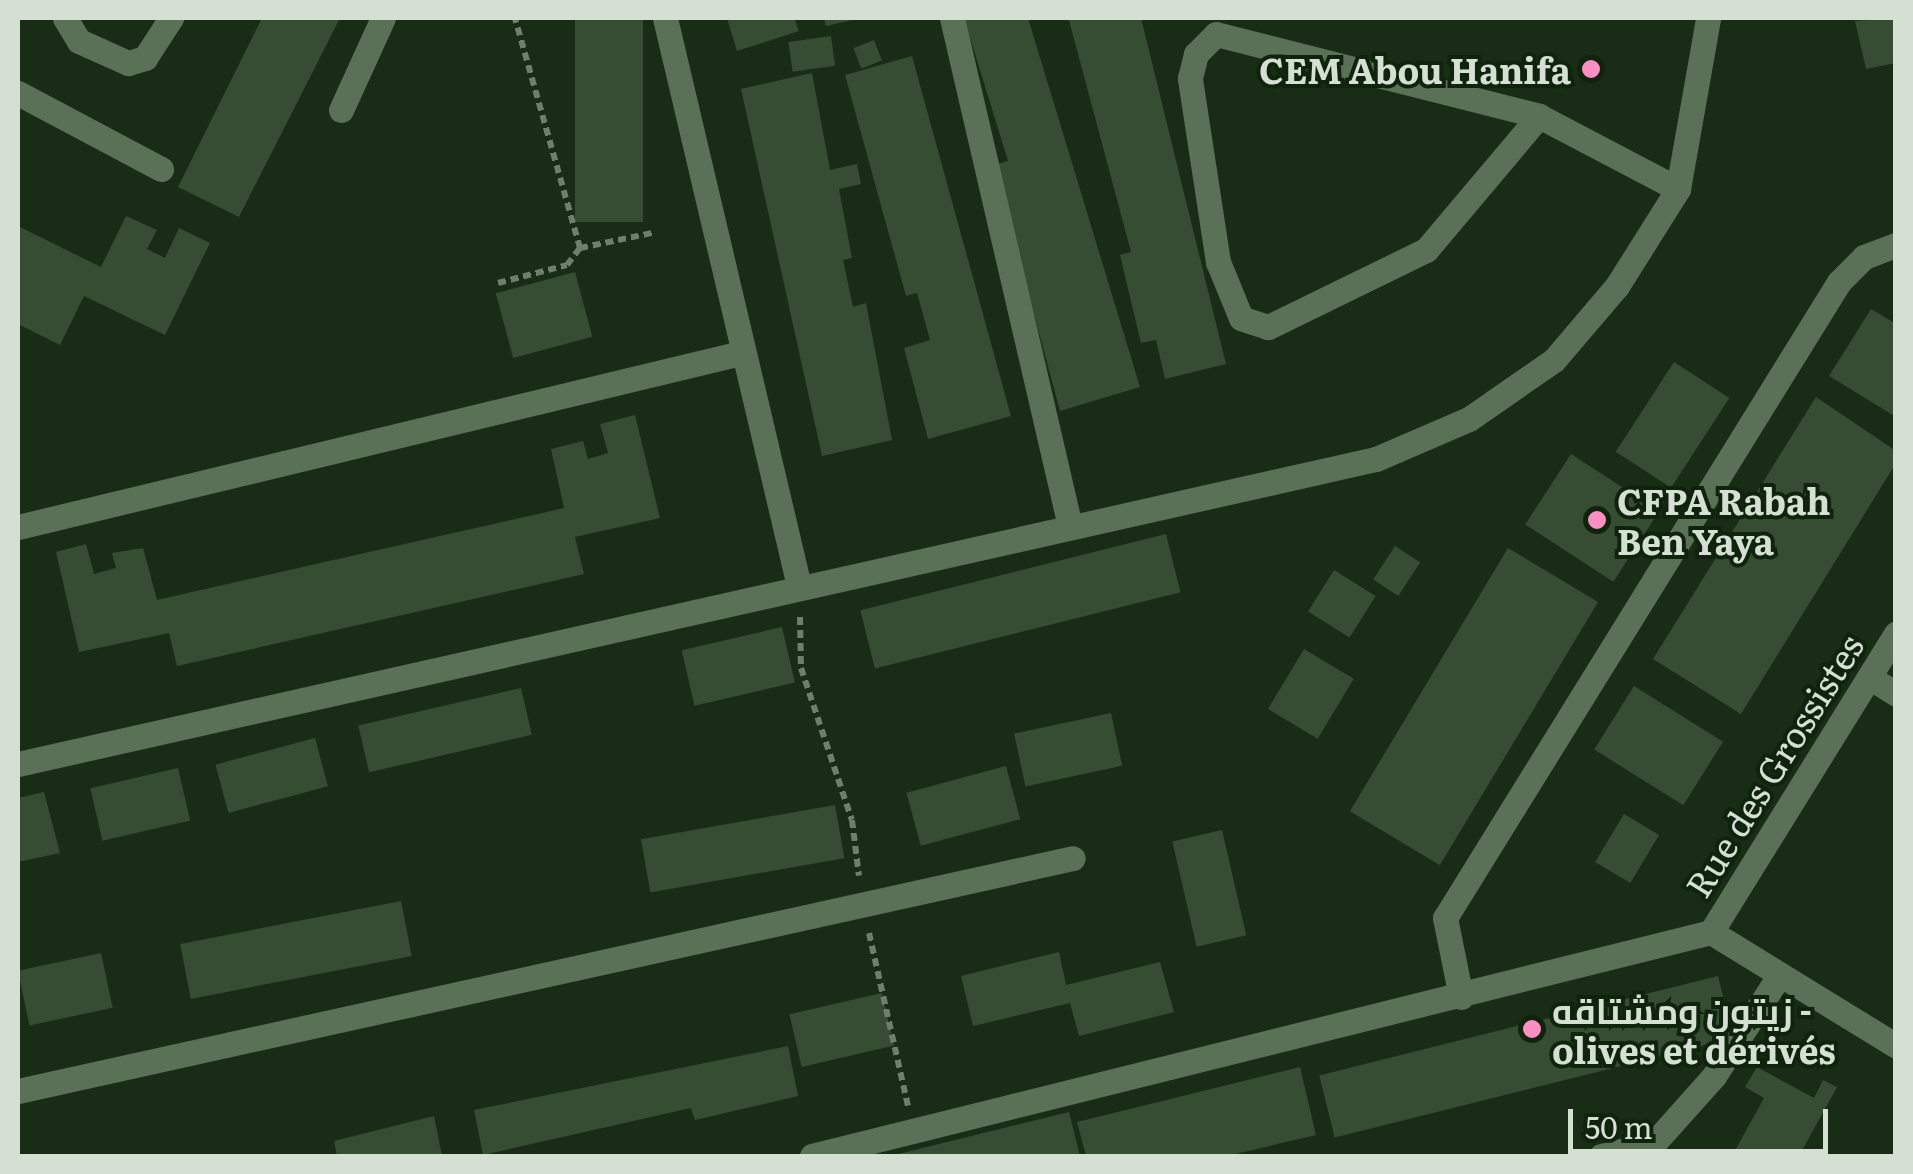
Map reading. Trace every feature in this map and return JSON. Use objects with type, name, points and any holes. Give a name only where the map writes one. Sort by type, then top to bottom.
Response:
[{"type":"street","points":[[65,18],[80,41],[128,63],[146,58],[170,18]]},
{"type":"street","points":[[342,110],[382,18]]},
{"type":"street","points":[[665,18],[740,353],[798,586]]},
{"type":"street","points":[[952,18],[1069,522]]},
{"type":"street","points":[[18,764],[1069,522],[1376,458],[1469,419],[1554,360],[1617,286],[1678,188],[1708,18]]},
{"type":"street","points":[[1539,116],[1426,250],[1268,327],[1241,318],[1218,262],[1190,78],[1196,54],[1216,34],[1539,116],[1678,188]]},
{"type":"street","points":[[18,93],[161,169]]},
{"type":"street","points":[[1461,997],[1445,918],[1839,282],[1864,257],[1896,245]]},
{"type":"street","points":[[18,527],[740,353]]},
{"type":"street","name":"Rue des Grossistes","points":[[1710,932],[1896,634]]},
{"type":"street","points":[[1869,677],[1896,694]]},
{"type":"street","points":[[18,1091],[1073,858]]},
{"type":"street","points":[[812,1156],[1710,932],[1896,1046]]},
{"type":"street","points":[[1601,1156],[1655,1142],[1714,1076],[1780,976]]},
{"type":"path","points":[[515,18],[580,248]]},
{"type":"path","points":[[498,284],[567,265],[580,248],[652,233]]},
{"type":"path","points":[[798,586],[802,668],[852,820],[863,906],[914,1132]]},
{"type":"building","points":[[262,18],[340,18],[239,217],[178,187]]},
{"type":"building","points":[[575,18],[643,18],[643,222],[575,222]]},
{"type":"building","points":[[727,18],[794,18],[799,31],[737,51]]},
{"type":"building","points":[[824,18],[857,18],[857,19],[826,26]]},
{"type":"building","points":[[964,18],[1028,18],[1140,387],[1060,411],[994,165],[1008,161]]},
{"type":"building","points":[[1141,18],[1226,364],[1165,379],[1156,340],[1141,343],[1120,255],[1131,252],[1069,20]]},
{"type":"building","points":[[1896,18],[1896,63],[1866,69],[1855,21]]},
{"type":"building","points":[[831,36],[835,66],[793,72],[788,42]]},
{"type":"building","points":[[874,40],[882,61],[861,68],[853,48]]},
{"type":"building","points":[[912,56],[1011,416],[928,439],[904,348],[930,340],[917,293],[906,296],[845,75]]},
{"type":"building","points":[[812,73],[830,170],[857,164],[861,184],[839,189],[852,258],[843,260],[853,307],[866,303],[892,440],[822,456],[741,89]]},
{"type":"building","points":[[126,216],[157,230],[147,249],[165,258],[179,228],[210,243],[165,335],[84,296],[60,345],[18,324],[18,226],[101,267]]},
{"type":"building","points":[[575,272],[592,337],[513,358],[496,293]]},
{"type":"building","points":[[1871,309],[1896,324],[1896,417],[1829,376]]},
{"type":"building","points":[[1674,362],[1729,398],[1671,488],[1616,452]]},
{"type":"building","points":[[1816,397],[1896,451],[1896,463],[1741,714],[1653,659]]},
{"type":"building","points":[[635,415],[660,518],[575,537],[584,574],[177,666],[169,633],[79,652],[56,552],[86,544],[94,574],[116,568],[112,553],[143,548],[157,600],[564,508],[551,449],[583,441],[588,459],[608,453],[600,424]]},
{"type":"building","points":[[1571,454],[1659,511],[1613,582],[1525,524]]},
{"type":"building","points":[[1166,534],[1181,592],[875,668],[860,610]]},
{"type":"building","points":[[1395,546],[1420,562],[1398,596],[1373,580]]},
{"type":"building","points":[[1508,548],[1598,602],[1440,865],[1350,811]]},
{"type":"building","points":[[1334,570],[1376,596],[1350,638],[1308,612]]},
{"type":"building","points":[[782,627],[795,683],[694,706],[682,650]]},
{"type":"building","points":[[1304,649],[1354,679],[1318,739],[1268,709]]},
{"type":"building","points":[[1634,686],[1723,742],[1683,805],[1594,750]]},
{"type":"building","points":[[521,688],[532,735],[369,772],[358,726]]},
{"type":"building","points":[[1111,713],[1122,766],[1025,786],[1014,734]]},
{"type":"building","points":[[315,738],[328,786],[228,813],[216,765]]},
{"type":"building","points":[[1006,766],[1020,819],[921,846],[907,793]]},
{"type":"building","points":[[178,768],[190,821],[102,841],[90,788]]},
{"type":"building","points":[[44,792],[60,853],[18,862],[18,798]]},
{"type":"building","points":[[835,805],[844,858],[650,892],[641,839]]},
{"type":"building","points":[[1624,814],[1659,835],[1630,883],[1595,862]]},
{"type":"building","points":[[1222,830],[1246,935],[1197,947],[1172,841]]},
{"type":"building","points":[[401,901],[412,956],[191,999],[180,944]]},
{"type":"building","points":[[1059,952],[1066,985],[1160,962],[1174,1012],[1079,1036],[1070,1003],[973,1026],[961,976]]},
{"type":"building","points":[[101,953],[113,1008],[30,1025],[18,971]]},
{"type":"building","points":[[1718,976],[1733,1038],[1335,1138],[1319,1075]]},
{"type":"building","points":[[882,993],[894,1046],[802,1067],[789,1014]]},
{"type":"building","points":[[788,1046],[798,1096],[695,1120],[691,1108],[483,1155],[474,1110]]},
{"type":"building","points":[[1300,1067],[1316,1135],[1227,1156],[1086,1156],[1077,1122]]},
{"type":"building","points":[[1757,1067],[1814,1098],[1823,1080],[1837,1087],[1799,1156],[1732,1156],[1764,1098],[1745,1087]]},
{"type":"building","points":[[1069,1112],[1080,1156],[894,1156],[894,1155]]},
{"type":"building","points":[[434,1116],[442,1156],[337,1156],[334,1141]]},
{"type":"place","name":"CEM Abou Hanifa","points":[[1591,69]]},
{"type":"place","name":"CFPA Rabah Ben Yaya","points":[[1597,520]]},
{"type":"place","name":"زيتون ومشتاقه - olives et dérivés","points":[[1532,1029]]}]
